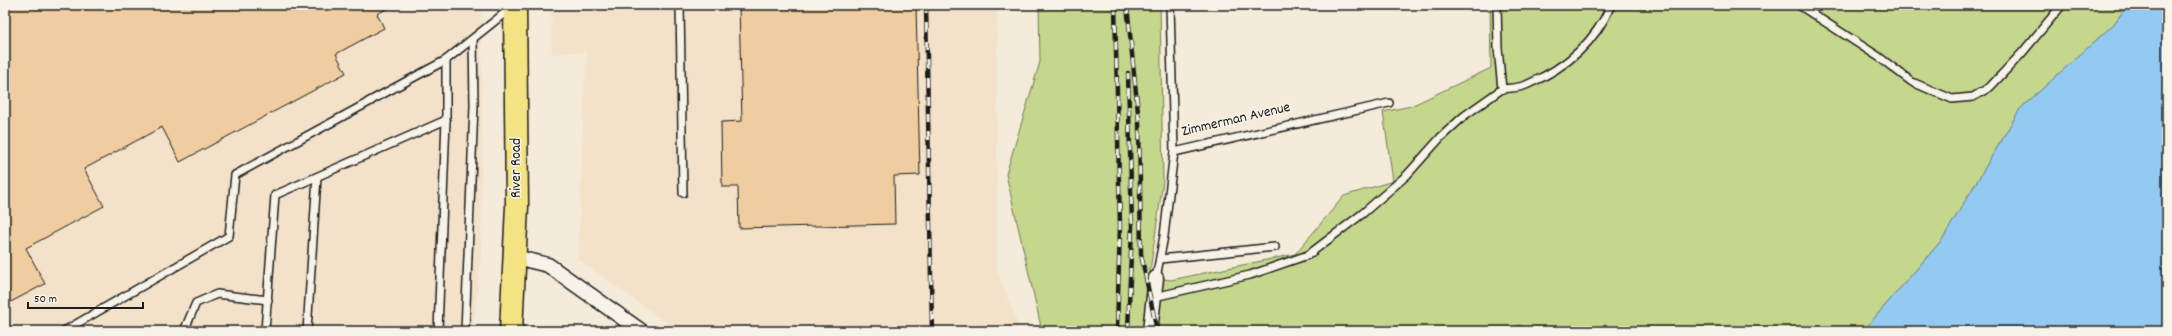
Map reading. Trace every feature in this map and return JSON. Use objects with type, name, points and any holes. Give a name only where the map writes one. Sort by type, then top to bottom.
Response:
[{"type":"main road","name":"River Road","points":[[512,331],[517,206],[515,5]]},
{"type":"street","points":[[515,257],[548,265],[641,331]]},
{"type":"street","name":"Zimmerman Avenue","points":[[1150,331],[1156,278]]},
{"type":"lane","points":[[64,331],[229,236],[235,175],[446,60],[515,5]]},
{"type":"lane","points":[[680,5],[683,193]]},
{"type":"lane","points":[[1170,5],[1174,152]]},
{"type":"lane","points":[[1497,5],[1498,48],[1502,89]]},
{"type":"lane","points":[[1154,297],[1250,275],[1308,255],[1362,214],[1407,175],[1441,137],[1464,116],[1502,89],[1525,86],[1558,68],[1578,53],[1604,21],[1611,5]]},
{"type":"lane","points":[[1799,5],[1879,57],[1912,82],[1952,99],[1973,96],[1990,87],[2022,54],[2062,5]]},
{"type":"lane","points":[[465,331],[474,106],[472,39]]},
{"type":"lane","points":[[438,331],[446,120],[446,60]]},
{"type":"lane","name":"Zimmerman Avenue","points":[[1156,278],[1160,259],[1174,152],[1389,103]]},
{"type":"lane","points":[[265,331],[275,195],[446,120]]},
{"type":"lane","points":[[307,331],[317,177]]},
{"type":"lane","points":[[1160,259],[1275,246]]},
{"type":"lane","points":[[186,331],[184,331],[196,303],[217,294],[268,300]]},
{"type":"shaded area","points":[[5,5],[481,5],[481,255],[473,331],[5,331]]},
{"type":"shaded area","points":[[551,5],[997,5],[997,270],[1020,331],[678,331],[578,259],[586,52],[552,54]]},
{"type":"shaded area","points":[[1520,325],[1534,331],[1498,331]]},
{"type":"green space","points":[[1039,5],[1160,5],[1163,181],[1150,271],[1156,278],[1171,280],[1295,254],[1344,196],[1393,181],[1383,112],[1411,106],[1491,68],[1490,5],[2128,5],[2113,25],[2020,109],[1942,240],[1863,331],[1534,331],[1520,325],[1498,331],[1042,331],[1006,174],[1040,62]]},
{"type":"water","points":[[2128,5],[2167,5],[2167,331],[1863,331],[1942,240],[2020,109],[2113,25]]},
{"type":"building","points":[[5,5],[394,5],[377,14],[384,28],[336,54],[346,73],[180,162],[162,127],[84,169],[104,206],[26,248],[45,284],[5,305]]},
{"type":"building","points":[[739,5],[916,5],[920,175],[894,176],[895,224],[739,228],[738,187],[722,187],[721,122],[742,121]]},
{"type":"railway","points":[[926,5],[932,331]]},
{"type":"railway","points":[[1115,5],[1120,226],[1117,331]]},
{"type":"railway","points":[[1127,5],[1139,122],[1141,254],[1157,331]]},
{"type":"railway","points":[[1128,73],[1132,226],[1128,331]]}]
